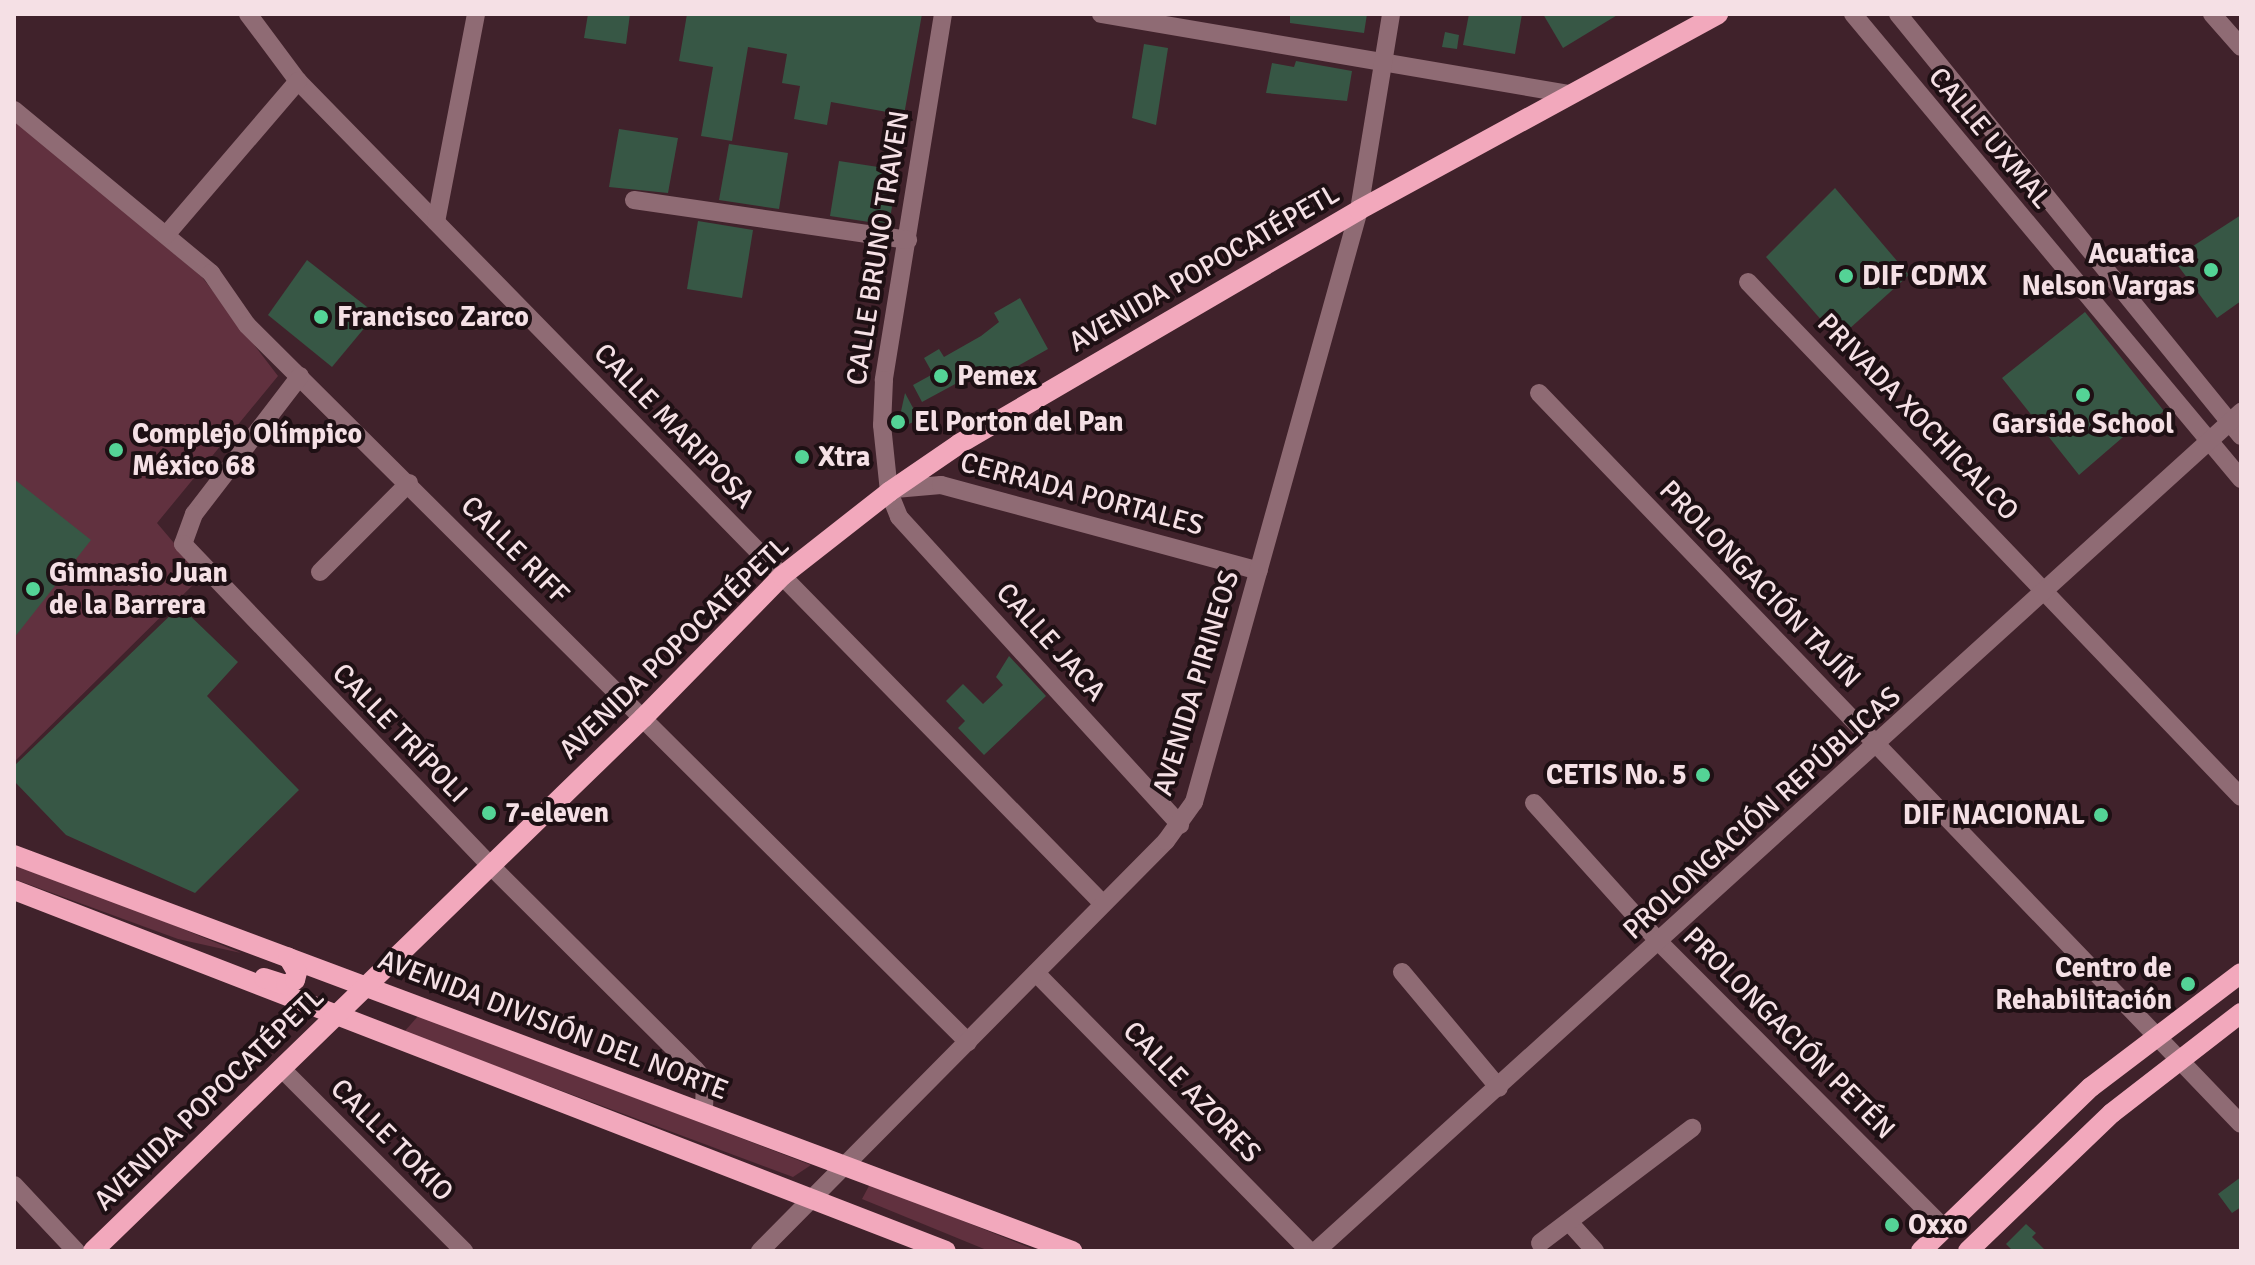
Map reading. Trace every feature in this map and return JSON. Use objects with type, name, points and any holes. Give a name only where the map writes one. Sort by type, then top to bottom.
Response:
[{"type":"main road","name":"AVENIDA POPOCATÉPETL","points":[[93,1251],[643,718],[782,576],[889,492],[959,444],[1359,210],[1718,14]]},
{"type":"main road","name":"AVENIDA DIVISIÓN DEL NORTE","points":[[14,855],[1072,1251]]},
{"type":"main road","points":[[14,890],[814,1198],[916,1246],[946,1251]]},
{"type":"main road","points":[[178,954],[191,951],[286,985],[297,976],[288,957]]},
{"type":"main road","points":[[1921,1251],[2066,1109],[2158,1034],[2241,973]]},
{"type":"main road","points":[[1968,1251],[2089,1133],[2180,1058],[2241,1013]]},
{"type":"street","name":"CALLE MARIPOSA","points":[[248,14],[298,81],[1103,904]]},
{"type":"street","points":[[436,222],[476,14]]},
{"type":"street","name":"CALLE BRUNO TRAVEN","points":[[889,492],[882,425],[884,380],[943,14]]},
{"type":"street","points":[[1101,14],[1383,65],[1568,94]]},
{"type":"street","name":"AVENIDA PIRINEOS","points":[[760,1251],[1180,825],[1194,802],[1359,210],[1391,14]]},
{"type":"street","name":"CALLE UXMAL","points":[[1853,14],[2241,479]]},
{"type":"street","name":"CALLE UXMAL","points":[[1898,14],[2237,423]]},
{"type":"street","points":[[2212,14],[2241,47]]},
{"type":"street","points":[[1912,88],[1939,66]]},
{"type":"street","points":[[166,235],[298,81]]},
{"type":"street","name":"CALLE RIFF","points":[[14,110],[211,273],[247,325],[968,1042]]},
{"type":"street","points":[[634,200],[908,240]]},
{"type":"street","name":"PRIVADA XOCHICALCO","points":[[1748,282],[2048,591],[2241,797]]},
{"type":"street","name":"CALLE TRÍPOLI","points":[[300,376],[194,514],[183,544],[490,865],[695,1069],[705,1081],[704,1112]]},
{"type":"street","name":"PROLONGACIÓN TAJÍN","points":[[1539,393],[1877,747],[2158,1034],[2241,1124]]},
{"type":"street","name":"PROLONGACIÓN REPÚBLICAS","points":[[1316,1251],[1877,747],[2207,441],[2237,423]]},
{"type":"street","points":[[320,572],[409,483]]},
{"type":"street","name":"CERRADA PORTALES","points":[[889,492],[916,484],[941,485],[1259,571]]},
{"type":"street","name":"CALLE JACA","points":[[889,492],[899,517],[1180,825]]},
{"type":"street","name":"PROLONGACIÓN PETÉN","points":[[1534,803],[1660,943],[1944,1228]]},
{"type":"street","points":[[1402,972],[1499,1088]]},
{"type":"street","name":"CALLE AZORES","points":[[1036,973],[1309,1251]]},
{"type":"street","name":"CALLE TOKIO","points":[[281,1068],[464,1251]]},
{"type":"street","points":[[1540,1243],[1692,1128]]},
{"type":"street","points":[[14,1185],[76,1251]]},
{"type":"street","points":[[1569,1222],[1595,1251]]},
{"type":"shaded area","name":"Complejo Olímpico México 68","points":[[14,120],[202,277],[278,376],[157,523],[202,576],[14,762]]},
{"type":"shaded area","points":[[14,865],[241,953],[178,939],[14,879]]},
{"type":"shaded area","points":[[419,1015],[811,1165],[793,1177],[404,1032]]},
{"type":"shaded area","points":[[870,1184],[1038,1251],[989,1251],[862,1199]]},
{"type":"building","points":[[588,14],[630,14],[626,44],[584,38]]},
{"type":"building","points":[[687,14],[922,14],[904,115],[831,102],[827,125],[794,119],[800,86],[782,83],[787,54],[748,47],[732,141],[701,136],[713,67],[679,61]]},
{"type":"building","points":[[1290,14],[1367,14],[1364,33],[1290,23]]},
{"type":"building","points":[[1469,14],[1522,14],[1515,54],[1463,45]]},
{"type":"building","points":[[1543,14],[1619,14],[1563,48]]},
{"type":"building","points":[[1445,32],[1459,35],[1457,49],[1442,47]]},
{"type":"building","points":[[1144,44],[1168,48],[1156,125],[1132,118]]},
{"type":"building","points":[[1296,61],[1352,71],[1347,101],[1266,93],[1272,63],[1294,67]]},
{"type":"building","points":[[619,129],[678,138],[668,193],[609,187]]},
{"type":"building","points":[[729,144],[788,153],[779,209],[719,200]]},
{"type":"building","points":[[839,161],[898,170],[889,225],[830,216]]},
{"type":"building","points":[[1835,188],[1909,275],[1838,339],[1766,257]]},
{"type":"building","name":"Acuatica Nelson Vargas","points":[[2241,215],[2241,301],[2217,318],[2173,259]]},
{"type":"building","points":[[698,221],[753,230],[742,298],[687,289]]},
{"type":"building","points":[[307,260],[376,314],[332,367],[268,315]]},
{"type":"building","points":[[1020,298],[1048,349],[1002,375],[999,369],[985,376],[981,370],[922,402],[913,385],[933,374],[924,358],[939,349],[944,357],[981,336],[999,322],[994,313]]},
{"type":"building","name":"Garside School","points":[[2085,312],[2164,411],[2141,430],[2137,425],[2079,475],[2002,378]]},
{"type":"building","points":[[905,393],[919,419],[905,426],[900,416]]},
{"type":"building","name":"Gimnasio Juan de la Barrera","points":[[14,479],[91,540],[14,638]]},
{"type":"building","points":[[180,606],[238,662],[207,696],[299,790],[195,893],[66,835],[14,781],[14,766]]},
{"type":"building","points":[[1009,656],[1046,696],[984,755],[958,728],[965,721],[946,701],[963,684],[983,704],[1003,685],[996,677]]},
{"type":"building","points":[[2241,1177],[2241,1207],[2232,1213],[2218,1194]]},
{"type":"building","points":[[2026,1224],[2036,1233],[2032,1237],[2046,1251],[2013,1251],[2006,1244]]},
{"type":"place","name":"Acuatica Nelson Vargas","points":[[2211,270]]},
{"type":"place","name":"DIF CDMX","points":[[1846,276]]},
{"type":"place","name":"Francisco Zarco","points":[[321,317]]},
{"type":"place","name":"Pemex","points":[[941,376]]},
{"type":"place","name":"Garside School","points":[[2083,395]]},
{"type":"place","name":"El Porton del Pan","points":[[898,422]]},
{"type":"place","name":"Complejo Olímpico México 68","points":[[116,450]]},
{"type":"place","name":"Xtra","points":[[802,457]]},
{"type":"place","name":"Gimnasio Juan de la Barrera","points":[[33,589]]},
{"type":"place","name":"CETIS No. 5","points":[[1703,775]]},
{"type":"place","name":"7-eleven","points":[[489,813]]},
{"type":"place","name":"DIF NACIONAL","points":[[2101,815]]},
{"type":"place","name":"Centro de Rehabilitación","points":[[2188,984]]},
{"type":"place","name":"Oxxo","points":[[1892,1225]]}]
